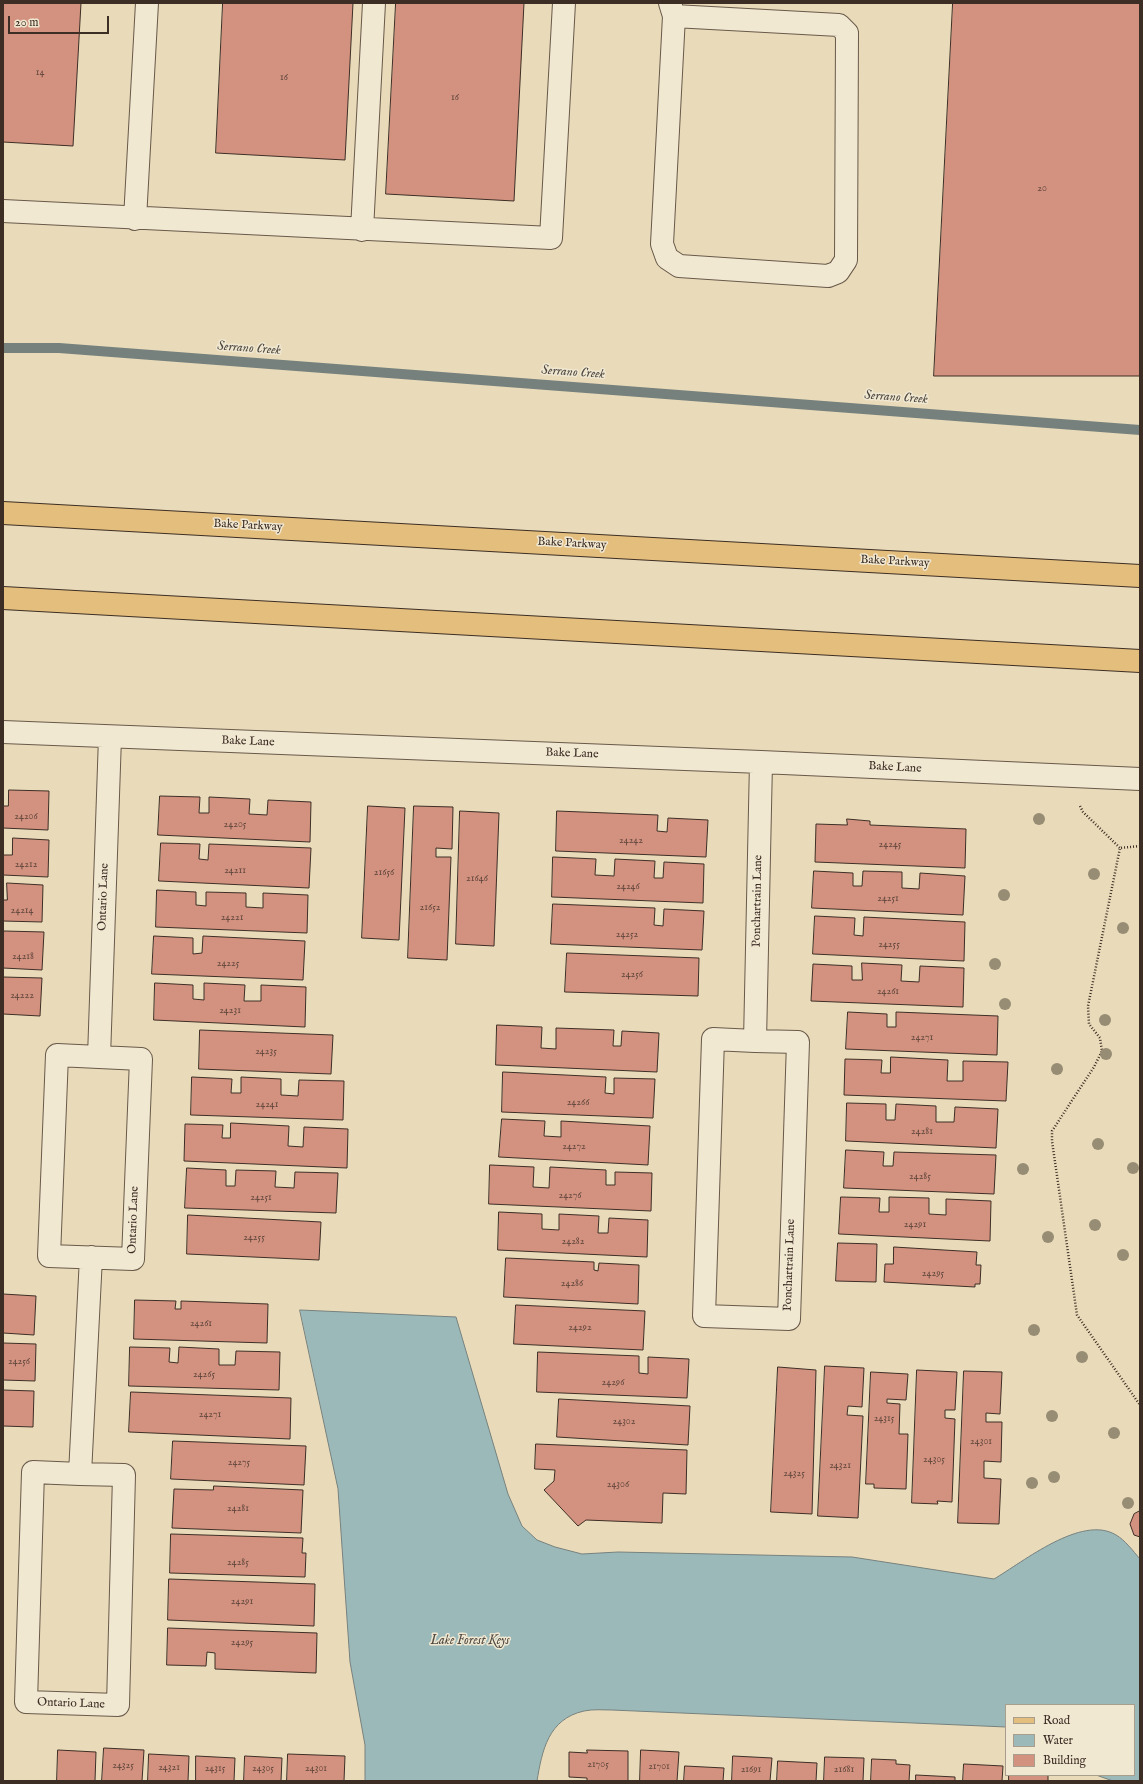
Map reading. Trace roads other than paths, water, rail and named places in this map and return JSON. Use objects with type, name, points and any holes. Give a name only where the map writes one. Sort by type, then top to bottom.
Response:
[{"type":"main road","name":"Bake Parkway","points":[[3,513],[1140,576]]},
{"type":"main road","points":[[3,598],[1140,661]]},
{"type":"street","points":[[135,219],[147,3]]},
{"type":"street","points":[[362,230],[374,3]]},
{"type":"street","points":[[3,211],[135,219],[551,238],[564,3]]},
{"type":"street","points":[[672,9],[839,25],[847,34],[846,260],[838,272],[828,276],[679,266],[667,258],[662,244],[672,9]]},
{"type":"street","name":"Bake Lane","points":[[3,732],[761,762],[1140,779]]},
{"type":"street","name":"Ontario Lane","points":[[99,1058],[110,736]]},
{"type":"street","name":"Ponchartrain Lane","points":[[755,1041],[761,762]]},
{"type":"street","name":"Ponchartrain Lane","points":[[713,1039],[755,1041],[798,1042],[788,1319],[704,1316],[713,1039]]},
{"type":"street","name":"Ontario Lane","points":[[57,1055],[99,1058],[140,1059],[133,1259],[49,1256],[57,1055]]},
{"type":"street","points":[[80,1474],[91,1258]]},
{"type":"street","name":"Ontario Lane","points":[[33,1472],[80,1474],[124,1475],[118,1705],[26,1702],[33,1472]]},
{"type":"water","name":"Lake Forest Keys","points":[[300,1310],[456,1317],[508,1494],[522,1526],[537,1540],[555,1547],[582,1554],[618,1552],[852,1557],[994,1579],[1036,1552],[1070,1535],[1087,1531],[1102,1530],[1116,1535],[1126,1543],[1140,1559],[1140,1781],[1113,1781],[1099,1776],[1135,1776],[1135,1704],[1005,1704],[1005,1727],[587,1710],[572,1715],[562,1721],[555,1729],[549,1738],[541,1759],[537,1781],[365,1781],[365,1745],[350,1662],[338,1489]]},
{"type":"waterway","name":"Serrano Creek","points":[[3,348],[59,348],[1140,430]]}]
